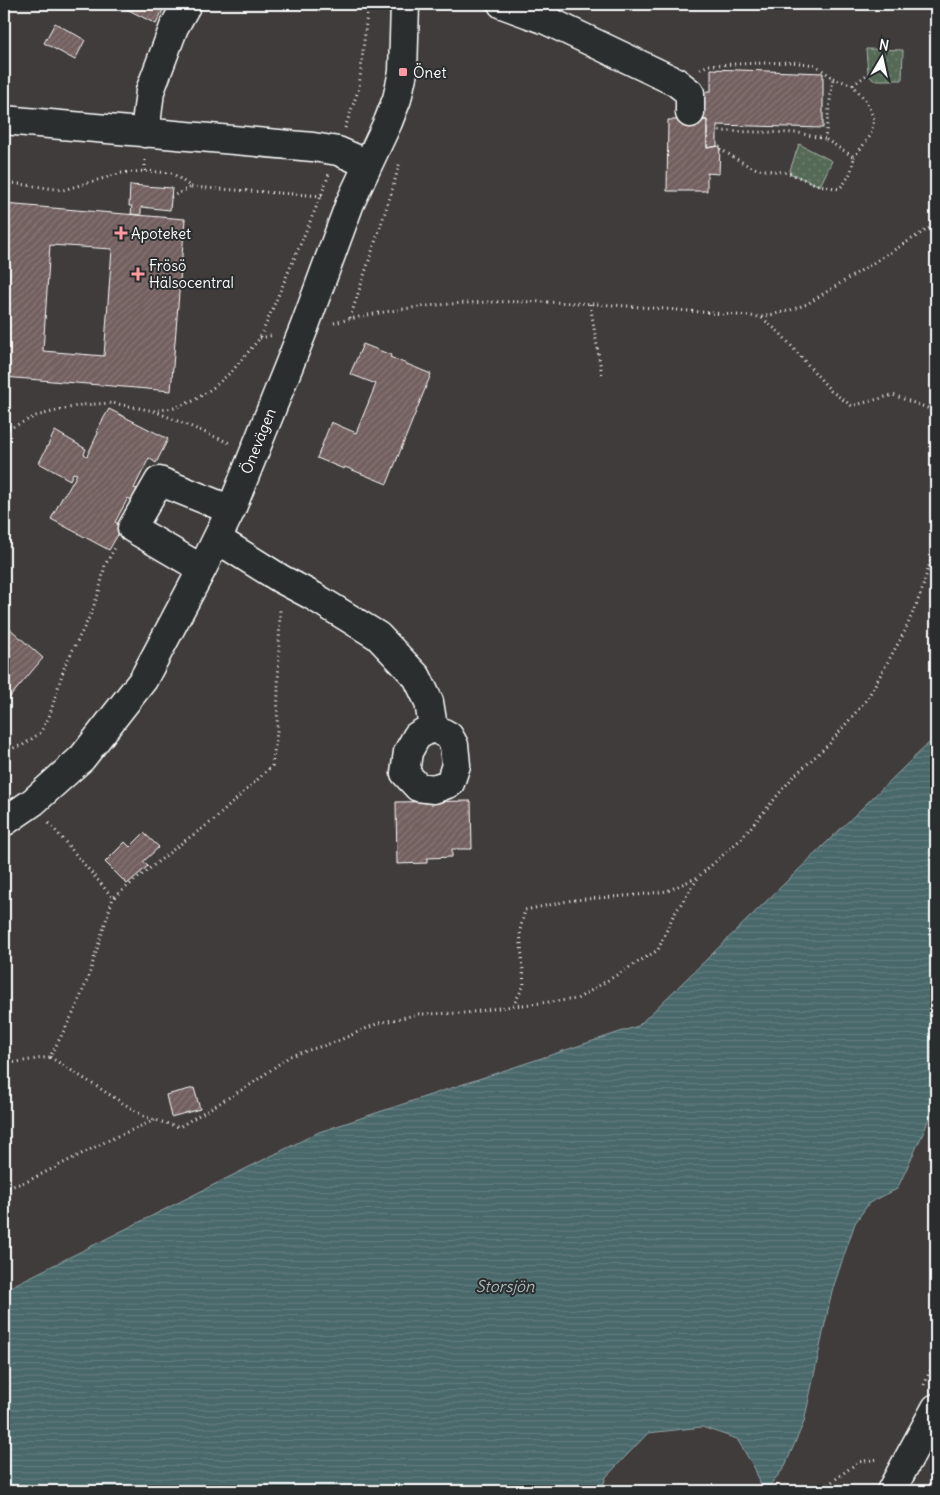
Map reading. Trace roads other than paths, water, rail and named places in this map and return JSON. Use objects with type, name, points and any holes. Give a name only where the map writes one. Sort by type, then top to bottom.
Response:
[{"type":"street","points":[[145,133],[150,91],[174,27],[187,4]]},
{"type":"street","points":[[502,4],[546,20],[676,82],[690,93],[690,113]]},
{"type":"street","name":"Önevägen","points":[[4,822],[33,802],[82,758],[131,696],[143,680],[217,539],[231,510],[304,328],[350,203],[397,100],[403,72],[412,6]]},
{"type":"street","points":[[4,120],[338,151],[368,164]]},
{"type":"street","points":[[202,569],[132,528],[159,481],[231,510]]},
{"type":"street","points":[[217,539],[378,636],[417,677],[429,702],[433,728]]},
{"type":"street","points":[[892,1491],[936,1408]]},
{"type":"water","name":"Storsjön","points":[[936,736],[936,1098],[925,1129],[897,1189],[869,1203],[855,1223],[832,1291],[804,1422],[784,1468],[765,1491],[763,1491],[755,1469],[737,1439],[702,1427],[648,1433],[606,1477],[601,1491],[4,1491],[4,1290],[319,1132],[638,1026]]},
{"type":"place","name":"Önet","points":[[403,72]]},
{"type":"place","name":"Apoteket","points":[[121,233]]},
{"type":"place","name":"Frösö Hälsocentral","points":[[138,274]]}]
